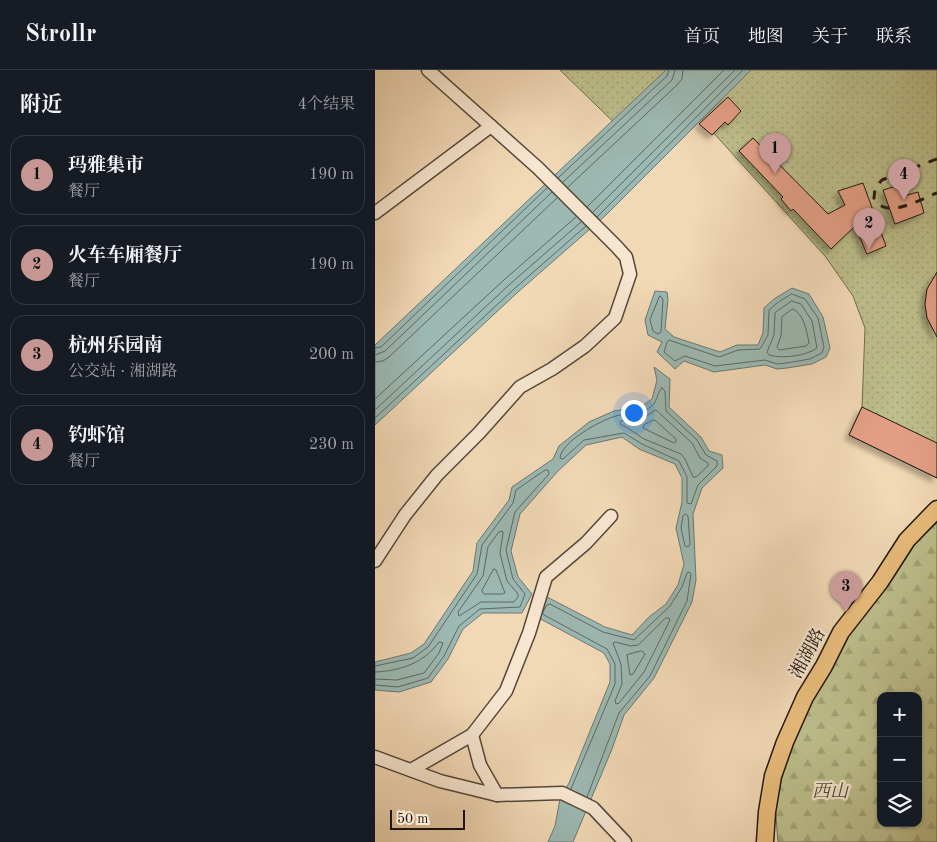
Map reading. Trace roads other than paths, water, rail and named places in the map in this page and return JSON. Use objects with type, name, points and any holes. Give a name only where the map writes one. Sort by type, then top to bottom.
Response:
[{"type":"main road","name":"湘湖路","points":[[765,842],[767,812],[773,776],[785,742],[805,697],[824,666],[841,632],[880,582],[907,540],[937,509]]},
{"type":"street","points":[[375,561],[405,514],[437,475],[479,433],[520,387],[585,346],[615,318],[630,274],[627,257],[542,172],[429,70]]},
{"type":"street","points":[[375,213],[491,126]]},
{"type":"street","points":[[411,770],[472,736],[506,691],[529,633],[546,577],[586,542],[611,516]]},
{"type":"street","points":[[472,736],[481,765],[497,795]]},
{"type":"street","points":[[375,757],[439,781],[497,795],[562,793],[593,808],[625,842]]},
{"type":"water","points":[[666,70],[751,70],[606,215],[518,292],[375,425],[375,345]]},
{"type":"water","points":[[792,288],[809,294],[823,317],[830,348],[826,357],[812,364],[777,369],[765,365],[714,372],[684,361],[675,369],[657,352],[662,342],[648,335],[645,320],[655,291],[667,292],[665,329],[674,337],[720,352],[737,345],[758,345],[763,333],[764,308],[774,299]]},
{"type":"water","points":[[654,367],[670,379],[669,407],[701,437],[709,451],[722,455],[723,468],[702,488],[693,514],[696,580],[692,602],[654,678],[624,715],[612,749],[573,842],[548,842],[555,826],[560,799],[569,783],[610,682],[610,664],[604,653],[535,616],[547,597],[605,627],[632,635],[649,617],[666,604],[678,585],[684,564],[676,528],[682,502],[682,478],[675,464],[639,449],[622,437],[586,445],[558,471],[520,514],[511,551],[518,577],[532,594],[522,613],[483,613],[463,629],[448,659],[431,682],[399,692],[375,690],[375,662],[411,653],[424,644],[473,571],[477,543],[509,500],[512,487],[553,459],[559,446],[589,422],[614,411],[642,406],[652,399],[657,380]]},
{"type":"railway","points":[[937,159],[882,180],[875,188],[874,198],[879,205],[886,208],[894,208],[937,193]]},
{"type":"place","name":"玛雅集市","points":[[775,174]]},
{"type":"place","name":"钓虾馆","points":[[904,200]]},
{"type":"place","name":"火车车厢餐厅","points":[[869,249]]},
{"type":"place","name":"杭州乐园南","points":[[846,612]]},
{"type":"park label","name":"西山","points":[[830,791]]}]
